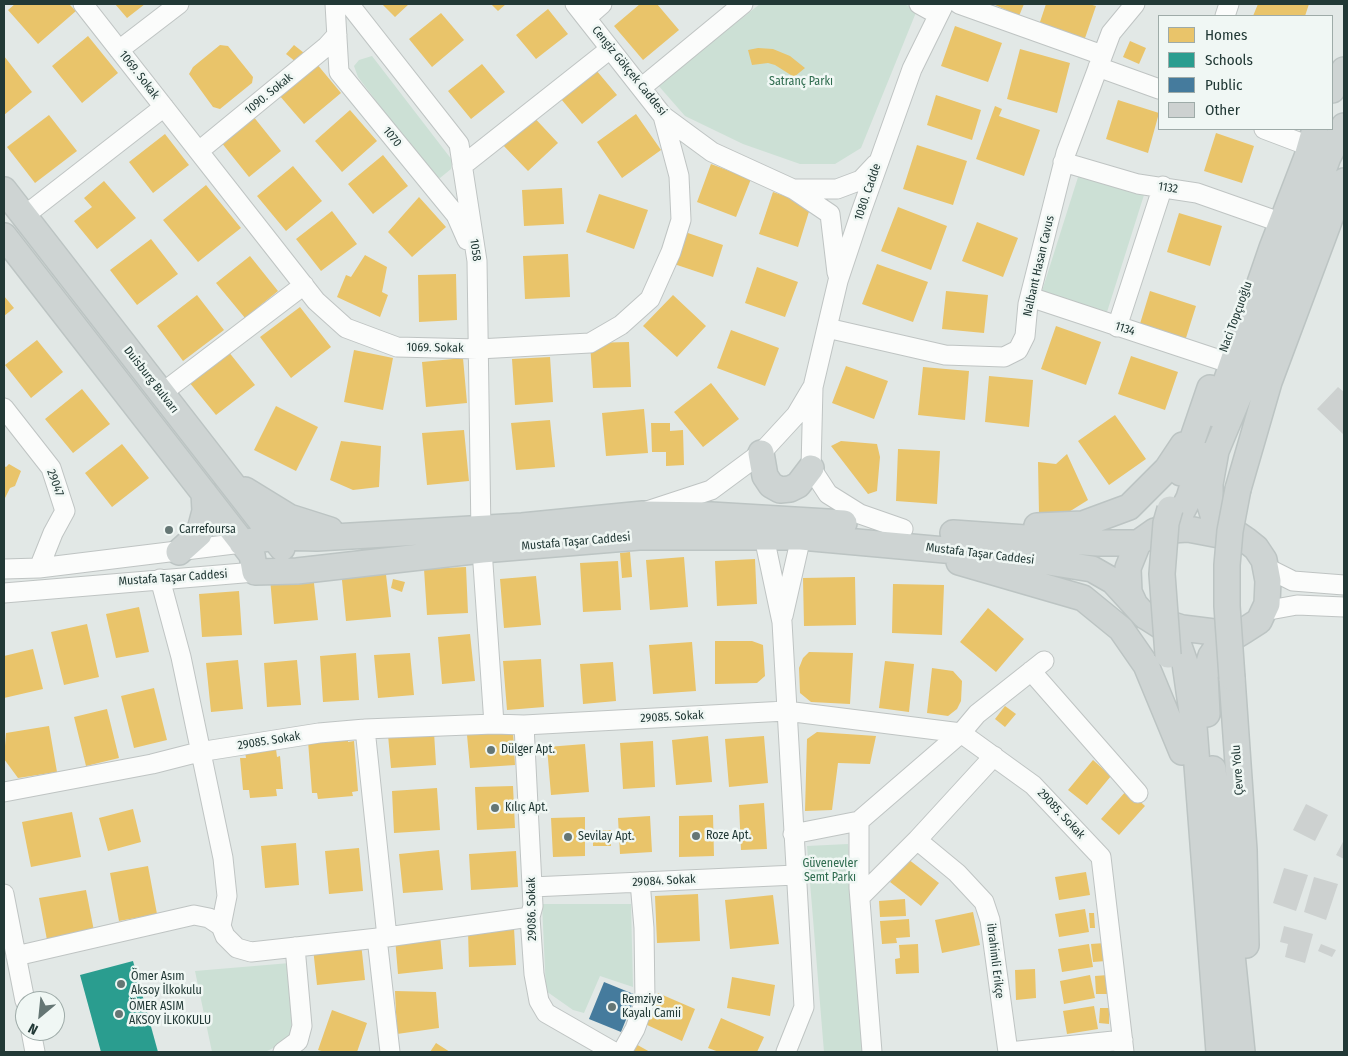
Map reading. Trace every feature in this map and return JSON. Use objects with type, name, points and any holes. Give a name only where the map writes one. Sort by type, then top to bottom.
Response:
[{"type":"main road","points":[[1333,88],[1344,70]]},
{"type":"main road","points":[[1242,1052],[1208,723],[1205,676],[1211,656],[1217,647],[1260,621],[1267,604],[1268,581],[1265,567],[1256,548],[1214,518],[1210,505],[1210,484],[1216,451],[1255,357],[1328,157],[1344,126]]},
{"type":"main road","points":[[1245,630],[1214,632],[1182,628],[1140,610],[1129,592],[1128,568],[1146,537],[1173,524],[1189,498],[1247,320],[1307,157],[1308,134]]},
{"type":"main road","name":"Naci Topçuoğlu","points":[[1182,752],[1168,655],[1162,574],[1166,523],[1198,422],[1271,219],[1308,134]]},
{"type":"main road","name":"Çevre Yolu","points":[[1252,1052],[1244,850],[1227,606],[1227,565],[1230,531],[1238,489],[1269,382],[1344,181]]},
{"type":"main road","name":"Duisburg Bulvarı","points":[[4,190],[274,537],[297,571]]},
{"type":"main road","points":[[4,238],[252,555],[255,572]]},
{"type":"main road","points":[[943,532],[1084,524],[1129,507],[1167,469],[1198,422]]},
{"type":"main road","points":[[761,453],[765,476],[771,485],[780,490],[790,489],[798,485],[811,468]]},
{"type":"main road","points":[[229,479],[289,517],[314,526],[357,535]]},
{"type":"main road","points":[[179,552],[199,534],[206,511],[204,493]]},
{"type":"main road","name":"Mustafa Taşar Caddesi","points":[[255,572],[297,571],[482,537],[522,526],[638,515],[788,518],[1092,569],[1113,581],[1140,610],[1175,636],[1186,663],[1194,726],[1219,1052]]},
{"type":"main road","points":[[1146,537],[1188,529],[1213,532],[1246,540]]},
{"type":"main road","name":"Mustafa Taşar Caddesi","points":[[242,542],[274,537],[357,535],[801,537],[896,536],[943,532],[1033,540],[1146,537]]},
{"type":"main road","points":[[896,536],[1083,598],[1121,629],[1146,665],[1182,752],[1206,1052]]},
{"type":"street","name":"1069. Sokak","points":[[82,4],[316,301],[346,328],[397,347],[478,349],[590,343],[621,325],[650,299],[671,252],[681,220],[679,176],[663,116]]},
{"type":"street","points":[[118,50],[179,4]]},
{"type":"street","name":"1070","points":[[335,4],[339,72],[456,216],[477,262]]},
{"type":"street","name":"1058","points":[[349,4],[458,144],[477,262],[482,537]]},
{"type":"street","points":[[581,11],[602,4]]},
{"type":"street","points":[[641,88],[743,4]]},
{"type":"street","points":[[919,4],[941,9]]},
{"type":"street","points":[[959,4],[1100,61],[1158,89]]},
{"type":"street","name":"Nalbant Hasan Cavus","points":[[826,328],[945,355],[1004,357],[1018,350],[1025,336],[1030,297],[1063,162],[1111,33],[1135,4]]},
{"type":"street","name":"1080. Cadde","points":[[813,387],[838,280],[912,69],[941,9]]},
{"type":"street","name":"Cengiz Gökçek Caddesi","points":[[581,11],[663,116],[712,152],[793,189],[830,214],[838,280]]},
{"type":"street","name":"1090. Sokak","points":[[198,151],[327,46],[337,35]]},
{"type":"street","points":[[462,166],[610,49]]},
{"type":"street","points":[[24,216],[164,107]]},
{"type":"street","points":[[1273,130],[1308,134]]},
{"type":"street","points":[[793,189],[837,189],[861,180],[879,160]]},
{"type":"street","name":"1132","points":[[1063,162],[1138,184],[1163,186],[1197,193],[1271,219]]},
{"type":"street","points":[[1117,327],[1163,186]]},
{"type":"street","points":[[162,393],[304,286]]},
{"type":"street","name":"1134","points":[[1030,297],[1220,360]]},
{"type":"street","points":[[638,515],[672,501],[711,490],[761,453],[796,415],[813,387]]},
{"type":"street","points":[[813,387],[811,468],[828,494],[896,536]]},
{"type":"street","name":"29047","points":[[4,408],[51,468],[65,511],[53,533],[39,568]]},
{"type":"street","points":[[482,537],[494,724]]},
{"type":"street","points":[[764,537],[782,622],[804,1007],[789,1051]]},
{"type":"street","points":[[782,622],[801,537]]},
{"type":"street","name":"Mustafa Taşar Caddesi","points":[[4,569],[39,568],[179,552],[242,542]]},
{"type":"street","points":[[1265,567],[1293,580],[1344,586]]},
{"type":"street","name":"Mustafa Taşar Caddesi","points":[[4,593],[255,572]]},
{"type":"street","points":[[160,579],[181,657],[199,752],[223,858],[226,896],[221,926],[225,936],[237,948],[252,952],[530,917]]},
{"type":"street","points":[[1264,611],[1297,605],[1344,607]]},
{"type":"street","points":[[794,834],[859,821],[961,732],[977,714],[1037,666],[1138,793]]},
{"type":"street","name":"29085. Sokak","points":[[4,792],[152,764],[199,752],[319,733],[365,729],[494,724],[524,725],[786,711],[961,732],[1033,785],[1101,857],[1124,1046]]},
{"type":"street","name":"29086. Sokak","points":[[524,725],[533,906],[530,917],[534,974],[540,1001],[546,1013],[614,1052]]},
{"type":"street","points":[[365,729],[390,1052]]},
{"type":"street","points":[[860,897],[917,840],[994,756]]},
{"type":"street","points":[[859,821],[860,897],[872,1052]]},
{"type":"street","name":"ibrahimli Erikçe","points":[[917,840],[957,873],[984,902],[990,920],[1009,1052]]},
{"type":"street","name":"29084. Sokak","points":[[532,887],[796,875]]},
{"type":"street","points":[[622,1052],[635,1029],[645,1001],[644,928],[640,882]]},
{"type":"street","points":[[4,894],[23,991]]},
{"type":"street","points":[[16,956],[194,915],[209,918],[221,926]]},
{"type":"street","points":[[283,1052],[298,1041],[302,1026],[295,947]]},
{"type":"street","points":[[1009,1052],[1124,1046]]},
{"type":"green space","name":"Satranç Parkı","points":[[760,4],[904,4],[917,10],[861,148],[835,164],[800,164],[743,144],[685,116],[657,84]]},
{"type":"green space","points":[[372,56],[452,160],[451,169],[440,178],[432,175],[358,77],[354,66],[359,60]]},
{"type":"green space","points":[[1079,174],[1144,195],[1107,312],[1042,291]]},
{"type":"green space","name":"Güvenevler Semt Parkı","points":[[848,844],[863,1052],[824,1052],[807,846]]},
{"type":"green space","points":[[542,904],[631,904],[633,987],[600,976],[584,1013],[573,1010],[546,991]]},
{"type":"green space","points":[[290,963],[292,1039],[265,1052],[212,1052],[195,971]]},
{"type":"building: Homes","points":[[15,4],[69,4],[76,11],[38,44],[8,10]]},
{"type":"building: Homes","points":[[115,4],[145,4],[127,18]]},
{"type":"building: Homes","points":[[382,4],[409,4],[395,17]]},
{"type":"building: Homes","points":[[491,4],[506,4],[498,11]]},
{"type":"building: Homes","points":[[640,4],[657,4],[679,30],[643,60],[614,26]]},
{"type":"building: Homes","points":[[993,4],[1024,4],[1019,16]]},
{"type":"building: Homes","points":[[1046,4],[1089,4],[1096,6],[1084,41],[1039,25]]},
{"type":"building: Homes","points":[[1258,4],[1309,4],[1305,15],[1253,15]]},
{"type":"building: Homes","points":[[548,9],[568,34],[536,59],[516,35]]},
{"type":"building: Homes","points":[[441,13],[464,40],[432,67],[409,39]]},
{"type":"building: Homes","points":[[955,26],[1002,43],[988,82],[941,66]]},
{"type":"building: Homes","points":[[88,36],[118,73],[82,103],[52,66]]},
{"type":"building: Homes","points":[[1130,41],[1146,48],[1139,64],[1123,57]]},
{"type":"building: Homes","points":[[220,45],[228,46],[253,77],[252,83],[220,109],[213,107],[189,74],[193,67]]},
{"type":"building: Homes","points":[[294,45],[304,53],[296,62],[286,54]]},
{"type":"building: Homes","points":[[758,48],[773,49],[790,56],[805,68],[794,77],[775,65],[768,63],[752,65],[748,50]]},
{"type":"building: Homes","points":[[1020,49],[1070,63],[1057,113],[1007,99]]},
{"type":"building: Homes","points":[[4,56],[32,92],[4,115]]},
{"type":"building: Homes","points":[[316,63],[341,93],[304,124],[279,95]]},
{"type":"building: Homes","points":[[482,64],[505,92],[471,119],[448,91]]},
{"type":"building: Homes","points":[[591,64],[617,95],[582,124],[556,93]]},
{"type":"building: Homes","points":[[936,95],[981,110],[972,140],[927,125]]},
{"type":"building: Homes","points":[[1118,100],[1158,113],[1148,153],[1106,139]]},
{"type":"building: Homes","points":[[995,106],[1002,109],[999,116],[1040,130],[1024,176],[976,159]]},
{"type":"building: Homes","points":[[350,110],[377,141],[342,172],[315,141]]},
{"type":"building: Homes","points":[[530,113],[558,143],[528,171],[500,142]]},
{"type":"building: Homes","points":[[636,114],[661,150],[622,178],[597,142]]},
{"type":"building: Homes","points":[[49,115],[77,151],[35,183],[7,147]]},
{"type":"building: Homes","points":[[253,116],[281,151],[249,177],[221,142]]},
{"type":"building: Homes","points":[[1216,133],[1254,146],[1242,183],[1204,171]]},
{"type":"building: Homes","points":[[165,134],[189,165],[153,193],[129,162]]},
{"type":"building: Homes","points":[[917,145],[967,161],[953,205],[903,189]]},
{"type":"building: Homes","points":[[383,155],[408,186],[373,214],[348,184]]},
{"type":"building: Homes","points":[[711,164],[751,179],[736,217],[697,202]]},
{"type":"building: Homes","points":[[293,166],[322,201],[286,231],[257,196]]},
{"type":"building: Homes","points":[[104,181],[136,218],[97,249],[74,221],[92,207],[84,198]]},
{"type":"building: Homes","points":[[206,185],[241,228],[198,262],[163,220]]},
{"type":"building: Homes","points":[[562,188],[564,224],[524,226],[522,190]]},
{"type":"building: Homes","points":[[773,192],[811,205],[798,247],[759,234]]},
{"type":"building: Homes","points":[[599,194],[648,210],[634,249],[586,232]]},
{"type":"building: Homes","points":[[419,197],[446,227],[412,257],[388,232]]},
{"type":"building: Homes","points":[[898,207],[947,226],[931,270],[881,251]]},
{"type":"building: Homes","points":[[332,211],[357,244],[321,271],[296,239]]},
{"type":"building: Homes","points":[[1179,213],[1222,226],[1210,266],[1167,252]]},
{"type":"building: Homes","points":[[977,222],[1018,238],[1003,277],[962,261]]},
{"type":"building: Homes","points":[[685,232],[723,245],[713,277],[674,264]]},
{"type":"building: Homes","points":[[151,239],[178,274],[137,305],[110,270]]},
{"type":"building: Homes","points":[[568,254],[570,297],[525,299],[523,256]]},
{"type":"building: Homes","points":[[365,255],[387,267],[382,292],[388,295],[380,317],[337,297],[346,275],[351,277]]},
{"type":"building: Homes","points":[[250,256],[278,291],[245,318],[216,283]]},
{"type":"building: Homes","points":[[877,264],[928,282],[913,322],[862,304]]},
{"type":"building: Homes","points":[[757,267],[798,282],[785,317],[745,303]]},
{"type":"building: Homes","points":[[456,274],[457,320],[419,322],[418,275]]},
{"type":"building: Homes","points":[[946,291],[988,295],[984,333],[942,329]]},
{"type":"building: Homes","points":[[1150,291],[1196,306],[1185,341],[1139,327]]},
{"type":"building: Homes","points":[[197,295],[224,330],[183,361],[157,326]]},
{"type":"building: Homes","points":[[673,295],[706,326],[677,357],[643,326]]},
{"type":"building: Homes","points":[[4,296],[14,308],[4,316]]},
{"type":"building: Homes","points":[[300,307],[331,347],[291,378],[260,337]]},
{"type":"building: Homes","points":[[1056,326],[1101,342],[1086,385],[1041,369]]},
{"type":"building: Homes","points":[[731,330],[779,348],[765,386],[717,368]]},
{"type":"building: Homes","points":[[37,340],[63,372],[31,398],[5,365]]},
{"type":"building: Homes","points":[[629,342],[631,387],[593,388],[590,343]]},
{"type":"building: Homes","points":[[354,350],[393,358],[383,410],[344,402]]},
{"type":"building: Homes","points":[[228,351],[255,385],[216,415],[189,382]]},
{"type":"building: Homes","points":[[1131,356],[1178,372],[1165,410],[1118,394]]},
{"type":"building: Homes","points":[[550,357],[553,402],[515,405],[512,359]]},
{"type":"building: Homes","points":[[463,358],[467,403],[426,407],[422,362]]},
{"type":"building: Homes","points":[[846,366],[888,381],[874,419],[832,403]]},
{"type":"building: Homes","points":[[923,367],[969,371],[965,420],[918,415]]},
{"type":"building: Homes","points":[[989,376],[1033,380],[1029,427],[985,422]]},
{"type":"building: Homes","points":[[711,383],[739,419],[703,447],[674,412]]},
{"type":"building: Homes","points":[[82,389],[110,424],[73,453],[45,419]]},
{"type":"building: Homes","points":[[276,406],[318,427],[296,471],[254,450]]},
{"type":"building: Homes","points":[[644,409],[648,453],[606,456],[602,413]]},
{"type":"building: Homes","points":[[1115,415],[1146,459],[1109,485],[1078,441]]},
{"type":"building: Homes","points":[[550,420],[555,467],[516,470],[511,423]]},
{"type":"building: Homes","points":[[651,423],[670,423],[670,431],[683,430],[684,465],[666,466],[666,452],[652,452]]},
{"type":"building: Homes","points":[[464,430],[469,481],[427,485],[422,433]]},
{"type":"building: Homes","points":[[341,441],[381,446],[379,487],[353,490],[330,480]]},
{"type":"building: Homes","points":[[841,441],[877,444],[880,457],[877,491],[868,494],[831,446]]},
{"type":"building: Homes","points":[[122,444],[149,478],[112,507],[85,473]]},
{"type":"building: Homes","points":[[898,449],[940,451],[937,504],[896,501]]},
{"type":"building: Homes","points":[[1067,454],[1088,500],[1064,515],[1039,514],[1038,462],[1056,464]]},
{"type":"building: Homes","points":[[9,464],[21,471],[15,486],[10,488],[4,500],[4,466],[6,467]]},
{"type":"building: Homes","points":[[630,552],[632,577],[622,578],[620,553]]},
{"type":"building: Homes","points":[[684,557],[688,607],[650,610],[646,560]]},
{"type":"building: Homes","points":[[755,559],[757,604],[717,606],[715,561]]},
{"type":"building: Homes","points":[[618,561],[621,610],[583,612],[580,563]]},
{"type":"building: Homes","points":[[385,566],[391,617],[346,621],[341,570]]},
{"type":"building: Homes","points":[[466,567],[468,613],[427,615],[424,569]]},
{"type":"building: Homes","points":[[313,574],[318,620],[274,624],[270,578]]},
{"type":"building: Homes","points":[[536,576],[541,625],[504,628],[500,579]]},
{"type":"building: Homes","points":[[855,577],[856,625],[804,626],[803,578]]},
{"type":"building: Homes","points":[[393,579],[405,582],[402,592],[391,588]]},
{"type":"building: Homes","points":[[893,584],[944,585],[942,635],[892,633]]},
{"type":"building: Homes","points":[[239,591],[242,635],[202,637],[199,594]]},
{"type":"building: Homes","points":[[139,607],[149,652],[116,658],[106,614]]},
{"type":"building: Homes","points":[[988,608],[1024,639],[996,672],[960,642]]},
{"type":"building: Homes","points":[[87,624],[99,677],[64,685],[51,632]]},
{"type":"building: Homes","points":[[470,634],[475,681],[442,684],[438,637]]},
{"type":"building: Homes","points":[[715,641],[752,641],[763,645],[765,676],[757,683],[715,684]]},
{"type":"building: Homes","points":[[692,642],[696,691],[653,694],[649,645]]},
{"type":"building: Homes","points":[[33,649],[43,689],[4,698],[4,656]]},
{"type":"building: Homes","points":[[809,652],[853,653],[850,704],[811,702],[800,693],[799,668],[803,658]]},
{"type":"building: Homes","points":[[356,653],[359,700],[323,702],[320,656]]},
{"type":"building: Homes","points":[[410,653],[414,695],[378,698],[374,655]]},
{"type":"building: Homes","points":[[541,659],[544,707],[507,710],[503,661]]},
{"type":"building: Homes","points":[[238,660],[243,709],[211,712],[206,663]]},
{"type":"building: Homes","points":[[297,660],[301,705],[267,707],[264,663]]},
{"type":"building: Homes","points":[[885,661],[914,664],[909,712],[879,708]]},
{"type":"building: Homes","points":[[613,662],[616,701],[583,704],[580,664]]},
{"type":"building: Homes","points":[[932,668],[953,671],[962,681],[961,701],[957,709],[948,716],[927,713]]},
{"type":"building: Homes","points":[[154,688],[167,740],[134,748],[121,696]]},
{"type":"building: Homes","points":[[1005,706],[1016,714],[1005,727],[995,719]]},
{"type":"building: Homes","points":[[107,709],[119,758],[86,766],[74,717]]},
{"type":"building: Homes","points":[[49,726],[57,772],[18,778],[4,759],[6,733]]},
{"type":"building: Homes","points":[[434,732],[436,765],[391,768],[388,735]]},
{"type":"building: Homes","name":"Dülger Apt.","points":[[513,732],[515,765],[470,768],[467,735]]},
{"type":"building: Homes","points":[[817,732],[876,736],[870,764],[838,763],[832,810],[805,811],[807,739]]},
{"type":"building: Homes","points":[[348,735],[348,742],[354,741],[358,791],[352,792],[353,796],[318,799],[317,793],[312,793],[308,741]]},
{"type":"building: Homes","points":[[708,736],[712,782],[676,785],[672,740]]},
{"type":"building: Homes","points":[[764,736],[768,783],[729,787],[725,739]]},
{"type":"building: Homes","points":[[653,741],[655,787],[623,789],[620,743]]},
{"type":"building: Homes","points":[[585,744],[589,792],[551,795],[547,747]]},
{"type":"building: Homes","points":[[276,749],[277,757],[280,756],[283,789],[276,789],[277,796],[250,798],[249,790],[243,790],[240,758],[246,758],[245,752]]},
{"type":"building: Homes","points":[[1093,760],[1111,776],[1087,805],[1068,790]]},
{"type":"building: Homes","name":"Kılıç Apt.","points":[[513,786],[515,828],[477,830],[475,787]]},
{"type":"building: Homes","points":[[437,788],[440,830],[394,833],[392,791]]},
{"type":"building: Homes","points":[[1127,790],[1145,806],[1119,835],[1101,819]]},
{"type":"building: Homes","points":[[764,803],[767,849],[741,850],[739,805]]},
{"type":"building: Homes","points":[[133,809],[141,842],[108,851],[99,818]]},
{"type":"building: Homes","points":[[72,812],[81,857],[31,867],[22,822]]},
{"type":"building: Homes","name":"Roze Apt.","points":[[713,815],[714,856],[679,857],[679,816]]},
{"type":"building: Homes","points":[[650,816],[652,852],[620,854],[618,818]]},
{"type":"building: Homes","name":"Sevilay Apt.","points":[[585,817],[585,856],[553,857],[551,818]]},
{"type":"building: Homes","points":[[593,830],[611,830],[611,846],[593,846]]},
{"type":"building: Homes","points":[[296,843],[299,885],[265,888],[261,846]]},
{"type":"building: Homes","points":[[359,848],[363,891],[329,894],[325,851]]},
{"type":"building: Homes","points":[[439,850],[443,890],[403,893],[399,854]]},
{"type":"building: Homes","points":[[516,851],[518,887],[471,890],[469,854]]},
{"type":"building: Homes","points":[[908,859],[939,883],[921,906],[890,882]]},
{"type":"building: Homes","points":[[148,866],[157,914],[119,921],[110,873]]},
{"type":"building: Homes","points":[[1086,872],[1090,895],[1059,900],[1055,877]]},
{"type":"building: Homes","points":[[86,890],[94,931],[47,940],[39,898]]},
{"type":"building: Homes","points":[[698,894],[700,941],[657,943],[655,896]]},
{"type":"building: Homes","points":[[773,895],[779,944],[730,949],[725,900]]},
{"type":"building: Homes","points":[[905,899],[906,916],[880,917],[879,901]]},
{"type":"building: Homes","points":[[1085,909],[1089,932],[1059,937],[1055,914]]},
{"type":"building: Homes","points":[[973,912],[980,945],[942,953],[935,920]]},
{"type":"building: Homes","points":[[1089,913],[1094,913],[1095,928],[1090,928]]},
{"type":"building: Homes","points":[[909,919],[910,937],[896,938],[897,943],[882,944],[880,921]]},
{"type":"building: Homes","points":[[514,928],[516,965],[469,967],[468,931]]},
{"type":"building: Homes","points":[[440,934],[443,969],[398,974],[395,938]]},
{"type":"building: Homes","points":[[361,943],[365,980],[317,985],[313,948]]},
{"type":"building: Homes","points":[[1105,943],[1106,961],[1093,962],[1091,944]]},
{"type":"building: Homes","points":[[918,944],[919,973],[896,974],[895,959],[900,958],[899,945]]},
{"type":"building: Homes","points":[[1089,944],[1093,967],[1062,972],[1058,949]]},
{"type":"building: Homes","points":[[1035,969],[1036,998],[1016,1000],[1015,970]]},
{"type":"building: Homes","points":[[1090,975],[1095,998],[1064,1004],[1060,981]]},
{"type":"building: Homes","points":[[1108,975],[1109,994],[1096,994],[1095,976]]},
{"type":"building: Homes","points":[[732,977],[775,985],[770,1016],[727,1008]]},
{"type":"building: Homes","points":[[395,991],[436,992],[439,1028],[397,1034]]},
{"type":"building: Homes","points":[[658,993],[695,1009],[682,1041],[645,1024]]},
{"type":"building: Homes","points":[[1094,1006],[1098,1029],[1067,1034],[1063,1011]]},
{"type":"building: Homes","points":[[1100,1008],[1109,1008],[1109,1024],[1099,1023]]},
{"type":"building: Homes","points":[[332,1010],[367,1023],[357,1052],[325,1052],[318,1050]]},
{"type":"building: Homes","points":[[721,1018],[764,1037],[757,1052],[719,1052],[708,1048]]},
{"type":"building: Homes","points":[[436,1043],[450,1052],[430,1052]]},
{"type":"building: Homes","points":[[634,1043],[650,1052],[629,1052]]},
{"type":"building: Schools","name":"ÖMER ASIM AKSOY İLKOKULU","points":[[133,961],[158,1052],[101,1052],[80,975]]},
{"type":"building: Public","name":"Remziye Kayalı Camii","points":[[604,982],[636,995],[621,1032],[589,1019]]},
{"type":"building: Other","points":[[1338,387],[1344,392],[1344,435],[1317,409]]},
{"type":"building: Other","points":[[1306,804],[1328,815],[1315,841],[1293,830]]},
{"type":"building: Other","points":[[1344,840],[1344,859],[1336,855]]},
{"type":"building: Other","points":[[1284,868],[1308,875],[1296,911],[1273,903]]},
{"type":"building: Other","points":[[1314,877],[1338,884],[1326,920],[1304,912]]},
{"type":"building: Other","points":[[1284,926],[1313,934],[1305,963],[1285,957],[1288,944],[1280,942]]},
{"type":"building: Other","points":[[1321,944],[1336,950],[1332,957],[1318,951]]},
{"type":"place","name":"Carrefoursa","points":[[169,530]]},
{"type":"place","name":"Dülger Apt.","points":[[491,750]]},
{"type":"place","name":"Kılıç Apt.","points":[[495,808]]},
{"type":"place","name":"Roze Apt.","points":[[696,836]]},
{"type":"place","name":"Sevilay Apt.","points":[[568,837]]},
{"type":"place","name":"Ömer Asım Aksoy İlkokulu","points":[[121,984]]},
{"type":"place","name":"Remziye Kayalı Camii","points":[[612,1007]]},
{"type":"place","name":"ÖMER ASIM AKSOY İLKOKULU","points":[[119,1014]]}]
